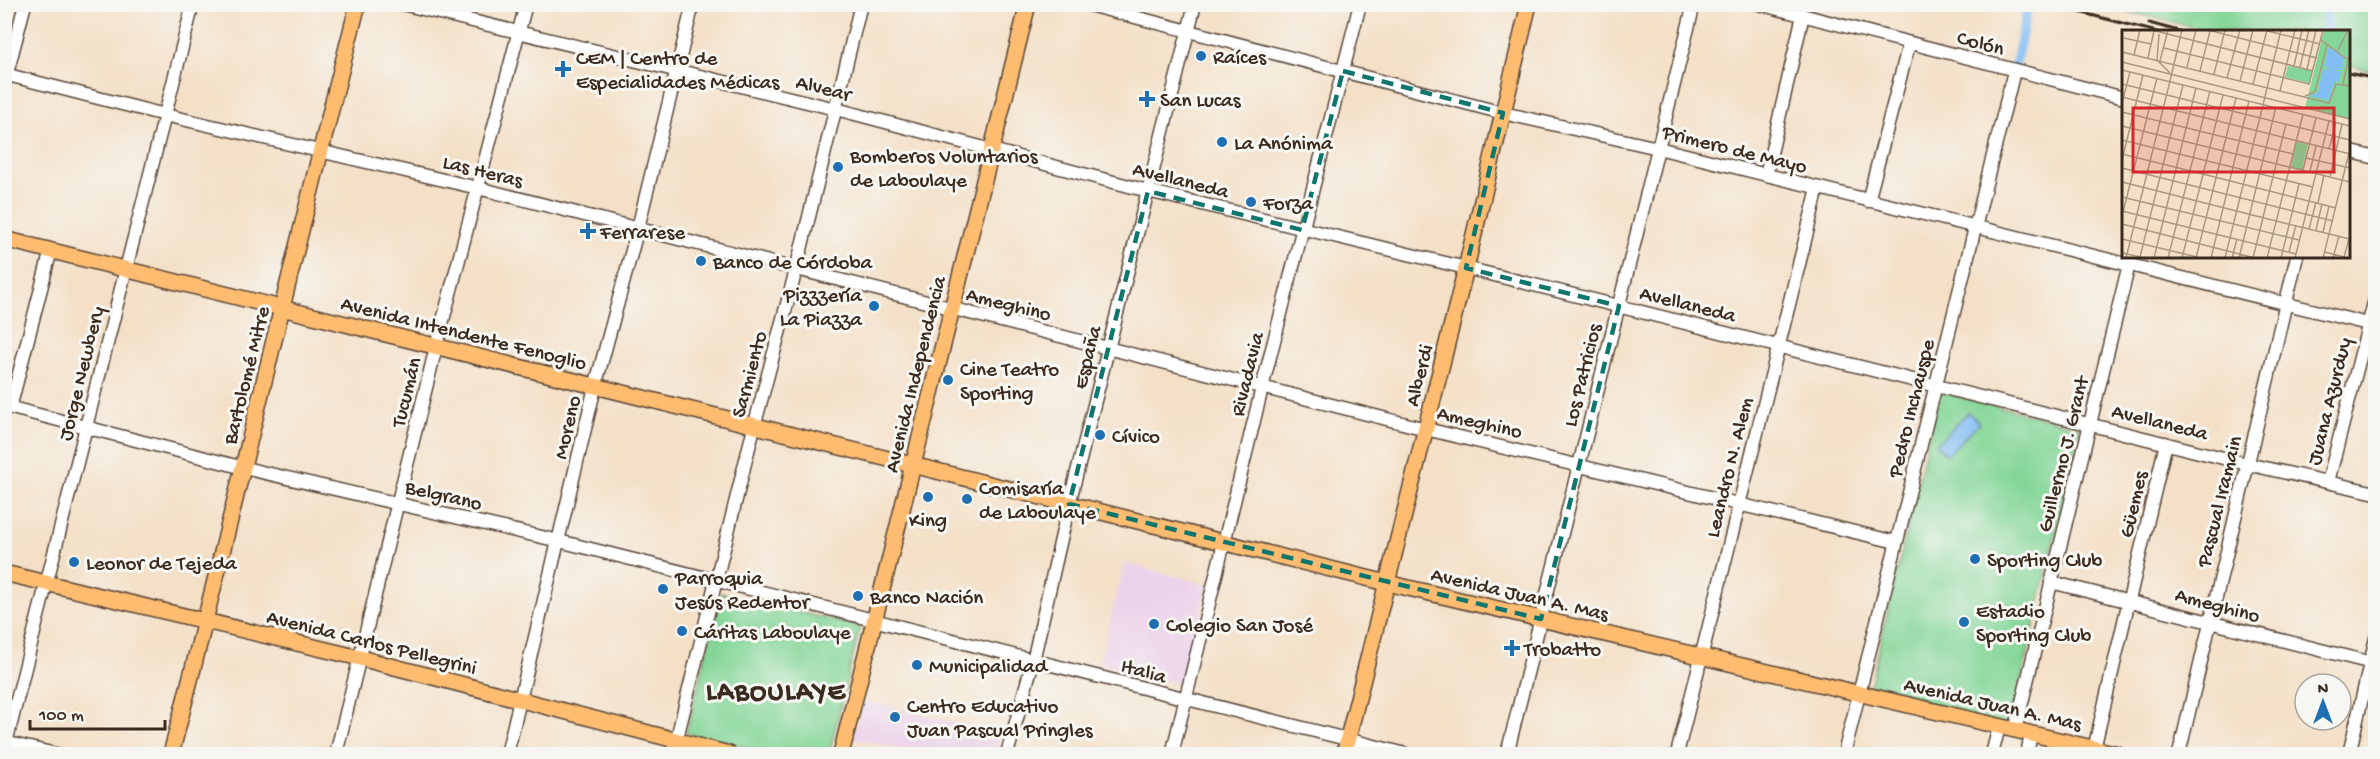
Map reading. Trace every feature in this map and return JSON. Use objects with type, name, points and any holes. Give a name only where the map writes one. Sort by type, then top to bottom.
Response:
[{"type":"main road","name":"Bartolomé Mitre","points":[[171,754],[206,622],[358,4]]},
{"type":"main road","name":"Avenida Independencia","points":[[841,754],[1028,4]]},
{"type":"main road","name":"Alberdi","points":[[1345,748],[1466,268],[1529,4]]},
{"type":"main road","name":"Avenida Intendente Fenoglio","points":[[4,239],[913,465]]},
{"type":"main road","name":"Avenida Juan A. Mas","points":[[913,465],[1387,583],[2118,754]]},
{"type":"main road","name":"Avenida Carlos Pellegrini","points":[[4,573],[360,658],[521,700],[675,748],[729,754]]},
{"type":"street","points":[[5,78],[25,4]]},
{"type":"street","name":"Jorge Newbery","points":[[5,745],[193,4]]},
{"type":"street","name":"Alvear","points":[[402,4],[836,109],[991,150]]},
{"type":"street","name":"Tucumán","points":[[336,754],[436,347],[526,4]]},
{"type":"street","name":"Moreno","points":[[507,754],[595,387],[638,228],[693,4]]},
{"type":"street","name":"Sarmiento","points":[[675,748],[861,4]]},
{"type":"street","name":"Primero de Mayo","points":[[1085,4],[1188,33],[1503,113],[1658,148],[1975,227],[2130,261],[2372,325]]},
{"type":"street","name":"España","points":[[1007,754],[1033,661],[1069,504],[1195,4]]},
{"type":"street","name":"Rivadavia","points":[[1172,754],[1360,4]]},
{"type":"street","name":"Los Patricios","points":[[1507,754],[1694,4]]},
{"type":"street","name":"Colón","points":[[1759,4],[2122,98]]},
{"type":"street","points":[[1766,175],[1803,15]]},
{"type":"street","points":[[1868,201],[1909,44]]},
{"type":"street","name":"Pedro Inchauspe","points":[[1844,754],[2013,71]]},
{"type":"street","name":"Las Heras","points":[[5,78],[478,188],[951,308]]},
{"type":"street","name":"Avellaneda","points":[[991,150],[1302,230],[1466,268],[2247,464],[2376,493]]},
{"type":"street","points":[[2350,151],[2376,158]]},
{"type":"street","name":"Leandro N. Alem","points":[[1677,754],[1818,188]]},
{"type":"street","points":[[7,407],[51,250]]},
{"type":"street","name":"Pascual Iramain","points":[[2179,754],[2208,622],[2297,258]]},
{"type":"street","name":"Guillermo J. Grant","points":[[2014,731],[2130,261]]},
{"type":"street","name":"Juana Azurduy","points":[[2328,482],[2372,325],[2376,295]]},
{"type":"street","name":"Ameghino","points":[[951,308],[1426,429],[1896,542]]},
{"type":"street","name":"Belgrano","points":[[7,407],[244,468],[399,503],[874,621]]},
{"type":"street","name":"Güemes","points":[[2094,749],[2166,443]]},
{"type":"street","name":"Ameghino","points":[[2051,582],[2373,663]]},
{"type":"street","name":"Italia","points":[[874,621],[1185,700],[1345,748],[1406,754]]},
{"type":"street","points":[[2349,754],[2373,663],[2376,638]]},
{"type":"street","points":[[1992,754],[1999,727]]},
{"type":"street","points":[[2027,754],[2031,734]]},
{"type":"street","points":[[5,745],[56,754]]},
{"type":"highlighted area","points":[[1343,71],[1503,113],[1466,268],[1619,306],[1541,619],[1069,504],[1148,191],[1302,230]]},
{"type":"shaded area","name":"Colegio San José","points":[[1125,563],[1208,585],[1183,685],[1099,663]]},
{"type":"shaded area","name":"Centro Educativo Juan Pascual Pringles","points":[[862,700],[1001,734],[995,754],[923,754],[853,738]]},
{"type":"green space","points":[[2100,5],[2375,5],[2375,72],[2350,65],[2350,30],[2206,30]]},
{"type":"green space","name":"Sporting Club","points":[[1939,392],[2080,427],[2011,726],[1869,691]]},
{"type":"green space","points":[[721,593],[860,627],[829,754],[774,754],[686,733]]},
{"type":"water","points":[[1968,412],[1979,423],[1947,455],[1936,445]]},
{"type":"waterway","points":[[2326,30],[2327,4]]},
{"type":"waterway","points":[[2014,71],[2027,11]]},
{"type":"railway","points":[[2048,4],[2149,30]]},
{"type":"railway","points":[[2149,23],[2175,30]]},
{"type":"railway","points":[[2350,73],[2376,79]]},
{"type":"place","name":"Raíces","points":[[1201,56]]},
{"type":"place","name":"CEM | Centro de Especialidades Médicas","points":[[563,69]]},
{"type":"place","name":"San Lucas","points":[[1147,99]]},
{"type":"place","name":"La Anónima","points":[[1222,142]]},
{"type":"place","name":"Bomberos Voluntarios de Laboulaye","points":[[838,167]]},
{"type":"place","name":"Forza","points":[[1251,202]]},
{"type":"place","name":"Ferrarese","points":[[588,231]]},
{"type":"place","name":"Banco de Córdoba","points":[[701,261]]},
{"type":"place","name":"Pizzzería La Piazza","points":[[874,306]]},
{"type":"place","name":"Cine Teatro Sporting","points":[[948,380]]},
{"type":"place","name":"Cívico","points":[[1100,435]]},
{"type":"place","name":"King","points":[[928,497]]},
{"type":"place","name":"Comisaría de Laboulaye","points":[[967,499]]},
{"type":"place","name":"Sporting Club","points":[[1975,559]]},
{"type":"place","name":"Leonor de Tejeda","points":[[74,562]]},
{"type":"place","name":"Parroquia Jesús Redentor","points":[[663,589]]},
{"type":"place","name":"Banco Nación","points":[[858,596]]},
{"type":"place","name":"Estadio Sporting Club","points":[[1964,622]]},
{"type":"place","name":"Colegio San José","points":[[1154,624]]},
{"type":"place","name":"Cáritas Laboulaye","points":[[682,631]]},
{"type":"place","name":"Trobatto","points":[[1512,648]]},
{"type":"place","name":"Municipalidad","points":[[917,665]]},
{"type":"place","name":"Centro Educativo Juan Pascual Pringles","points":[[895,717]]},
{"type":"district","name":"LABOULAYE","points":[[776,690]]}]
